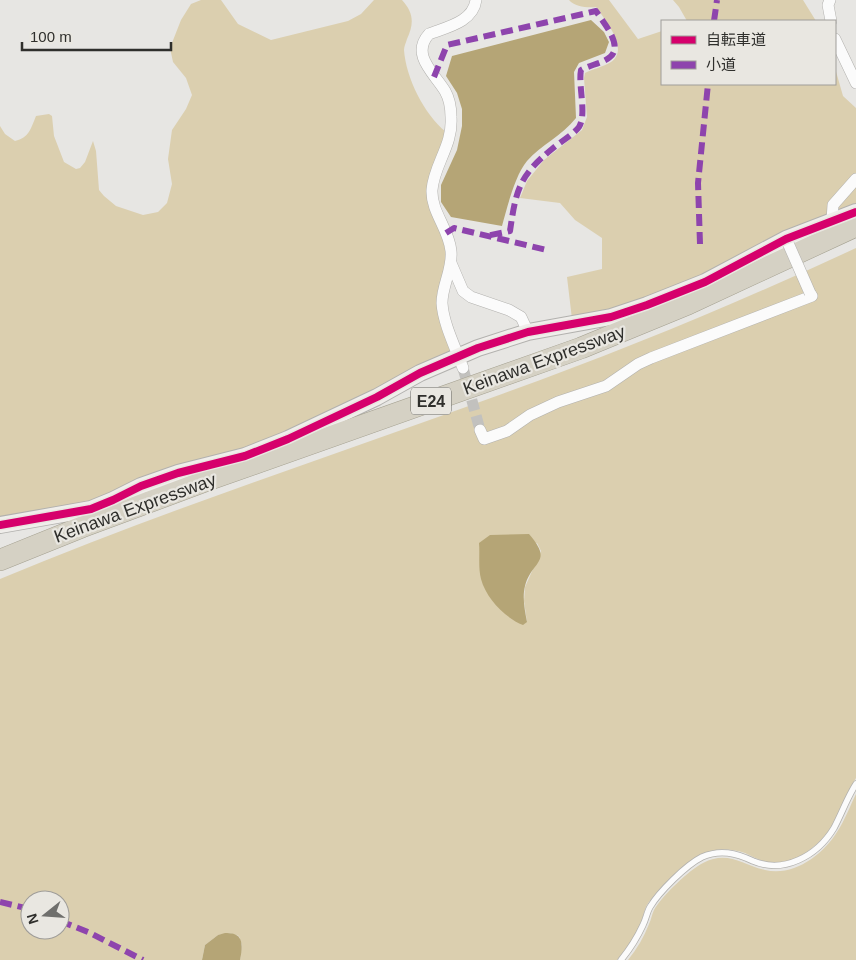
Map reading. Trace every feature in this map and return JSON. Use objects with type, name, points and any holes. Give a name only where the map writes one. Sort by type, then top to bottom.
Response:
[{"type":"highway","name":"Keinawa Expressway","points":[[0,560],[82,526],[581,348],[688,304],[856,226]]},
{"type":"highway","name":"Keinawa Expressway","points":[[0,568],[158,506],[501,384],[756,282],[856,237]]},
{"type":"street","points":[[461,362],[444,315],[442,302],[451,263],[451,250],[446,233],[435,210],[432,194],[433,180],[448,146],[451,126],[450,108],[445,91],[425,62],[423,49],[429,34],[469,16],[475,7],[476,0]]},
{"type":"street","points":[[830,0],[828,5],[831,20]]},
{"type":"street","points":[[836,41],[856,83]]},
{"type":"street","points":[[832,220],[834,206],[856,179]]},
{"type":"street","points":[[0,525],[91,509],[141,486],[178,473],[245,456],[288,439],[377,397],[420,372],[461,362],[478,348],[528,332],[611,317],[648,305],[705,282],[832,220],[856,212]]},
{"type":"street","points":[[480,430],[484,439],[506,431],[530,415],[558,402],[606,386],[638,364],[812,296],[787,241]]},
{"type":"street","points":[[451,263],[463,291],[471,297],[509,310],[521,317],[528,332]]},
{"type":"lane","points":[[620,960],[640,932],[649,908],[673,880],[693,862],[709,855],[723,852],[737,854],[766,865],[783,866],[800,860],[825,840],[833,829],[856,784]]},
{"type":"shaded area","points":[[201,0],[221,0],[238,24],[271,40],[348,21],[361,14],[374,0],[402,0],[409,9],[412,23],[404,49],[408,72],[412,84],[430,116],[446,132],[431,172],[437,221],[446,250],[447,263],[440,286],[452,349],[451,355],[287,434],[90,505],[0,520],[0,126],[5,134],[15,141],[20,140],[31,128],[36,116],[49,114],[52,116],[54,136],[64,162],[76,169],[80,168],[85,162],[93,141],[96,151],[99,190],[104,196],[116,206],[143,215],[158,212],[167,203],[172,184],[168,159],[172,130],[186,109],[192,95],[186,78],[173,62],[170,48],[181,20],[191,4]]},
{"type":"shaded area","points":[[569,0],[609,0],[638,39],[661,31],[661,85],[836,85],[836,72],[843,96],[856,108],[856,207],[703,278],[646,301],[572,319],[567,277],[602,269],[602,238],[575,220],[560,203],[520,198],[527,181],[544,160],[582,130],[587,117],[585,73],[611,62],[618,50],[614,34],[596,7],[578,6]]},
{"type":"shaded area","points":[[673,0],[803,0],[815,20],[686,20]]},
{"type":"shaded area","points":[[591,20],[604,32],[609,42],[605,53],[579,63],[574,72],[576,118],[527,161],[512,192],[502,226],[451,217],[441,202],[441,185],[457,150],[462,126],[462,109],[457,93],[446,76],[452,56]]},
{"type":"shaded area","points":[[856,248],[856,778],[833,825],[817,844],[797,858],[774,863],[766,862],[734,850],[711,851],[694,858],[662,886],[650,901],[636,932],[617,960],[240,960],[242,945],[239,936],[230,933],[218,935],[205,945],[202,960],[0,960],[0,579],[187,506],[547,378],[725,307]],"holes":[[[537,543],[541,551],[525,587],[524,601],[527,622],[481,578]]]},
{"type":"shaded area","points":[[529,534],[536,543],[541,556],[528,577],[525,586],[524,600],[527,622],[523,625],[503,612],[487,593],[480,575],[479,543],[490,535]]},
{"type":"shaded area","points":[[856,794],[856,960],[628,960],[643,938],[658,904],[676,884],[697,866],[712,859],[728,858],[765,870],[776,871],[796,867],[815,856],[831,841]]},
{"type":"shaded area","points":[[231,933],[239,937],[242,945],[240,960],[202,960],[205,945],[218,935]]},
{"type":"tunnel","points":[[463,368],[480,430]]},
{"type":"marked path","points":[[714,20],[717,0]]},
{"type":"marked path","points":[[434,77],[447,45],[596,11],[614,41],[614,52],[610,57],[581,70],[582,115],[579,127],[532,167],[526,176],[517,194],[510,231],[486,236]]},
{"type":"marked path","points":[[700,244],[698,183],[708,85]]},
{"type":"marked path","points":[[446,233],[454,228],[547,250]]},
{"type":"marked path","points":[[0,902],[20,907]]},
{"type":"marked path","points":[[70,925],[143,960]]},
{"type":"cycle path","points":[[0,525],[91,509],[141,486],[178,473],[245,456],[288,439],[377,397],[420,373],[478,348],[528,332],[611,317],[647,305],[705,282],[786,239],[856,212]]}]
